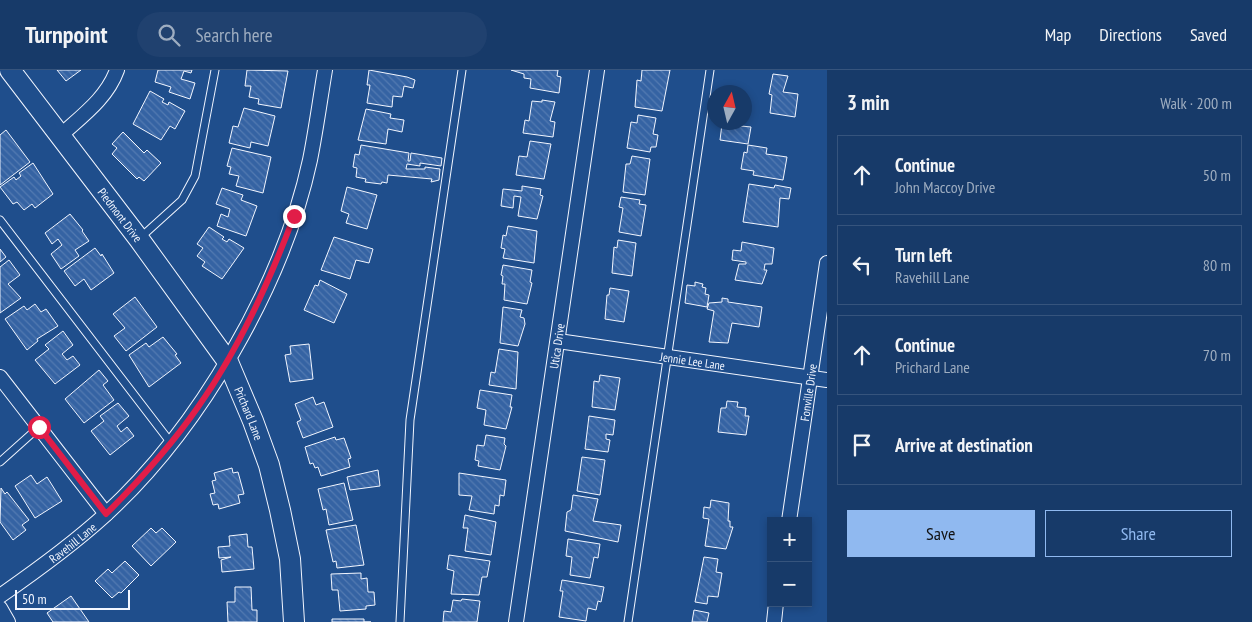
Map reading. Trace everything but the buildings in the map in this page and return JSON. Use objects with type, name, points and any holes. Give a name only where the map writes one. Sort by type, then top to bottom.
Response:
[{"type":"street","name":"Piedmont Drive","points":[[10,70],[139,238],[228,362]]},
{"type":"street","points":[[61,135],[98,102],[114,79],[117,70]]},
{"type":"street","points":[[228,362],[277,262],[294,216],[310,160],[325,70]]},
{"type":"street","name":"Utica Drive","points":[[516,622],[597,70]]},
{"type":"street","name":"Fonville Drive","points":[[790,517],[827,263]]},
{"type":"street","name":"Jennie Lee Lane","points":[[558,341],[827,380]]},
{"type":"street","name":"Ravehill Lane","points":[[0,596],[72,544],[106,514],[171,443],[198,408],[228,362]]},
{"type":"street","name":"Prichard Lane","points":[[228,362],[253,421],[278,501],[290,559],[294,622]]},
{"type":"street","points":[[0,377],[106,514]]},
{"type":"street","points":[[774,622],[776,607]]},
{"type":"street","points":[[0,608],[8,622]]},
{"type":"lane","points":[[139,238],[182,200],[195,176],[215,70]]},
{"type":"lane","points":[[400,622],[410,420],[462,70]]},
{"type":"lane","points":[[628,622],[710,70]]},
{"type":"lane","points":[[0,220],[171,443]]},
{"type":"lane","points":[[0,462],[39,427]]},
{"type":"route","points":[[39,427],[106,514],[171,443],[198,408],[228,362],[277,262],[294,216]]}]
